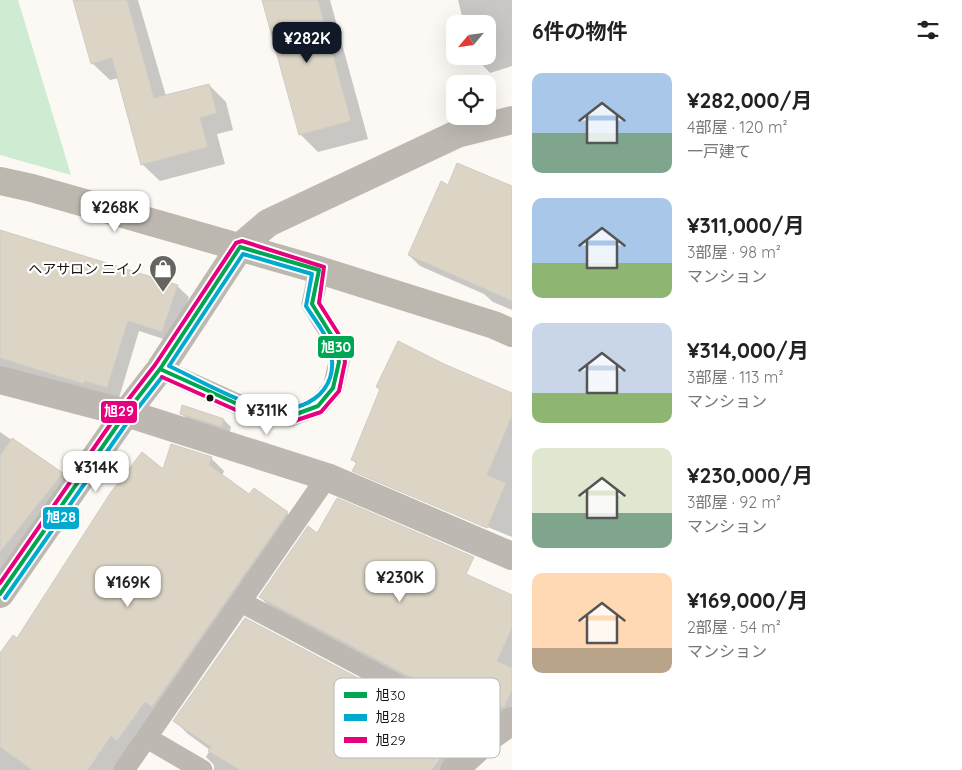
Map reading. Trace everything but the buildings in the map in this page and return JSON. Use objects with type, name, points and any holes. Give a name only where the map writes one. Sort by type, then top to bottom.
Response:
[{"type":"street","points":[[0,594],[126,413],[170,373],[240,247],[268,223],[457,134],[512,120]]},
{"type":"street","points":[[0,180],[319,270],[494,325],[512,333]]},
{"type":"street","points":[[0,380],[126,413],[327,477],[512,556]]},
{"type":"street","points":[[454,770],[468,758]]},
{"type":"lane","points":[[170,373],[255,412],[291,416],[318,406],[333,388],[340,362],[335,341],[312,304],[319,270]]},
{"type":"lane","points":[[124,770],[327,477]]},
{"type":"lane","points":[[241,602],[398,678]]},
{"type":"lane","points":[[147,738],[202,770]]},
{"type":"green space","points":[[0,0],[18,0],[71,175],[0,155]]},
{"type":"transit line","name":"旭29","points":[[0,583],[121,409],[155,365],[236,243],[242,241],[324,267],[319,303],[341,338],[345,362],[339,391],[321,412],[291,422],[254,418],[162,377]]},
{"type":"transit line","name":"旭30","points":[[0,594],[126,413],[160,369],[240,247],[319,270]]},
{"type":"transit line","name":"旭28","points":[[243,254],[312,274],[306,306],[327,340],[332,362],[330,377],[324,389],[314,399],[302,405],[287,409],[256,406],[169,366],[243,254]]},
{"type":"transit line","name":"旭30","points":[[160,369],[255,412],[291,416],[318,406],[333,388],[339,362],[335,341],[312,304],[319,270]]},
{"type":"transit line","name":"旭28","points":[[5,598],[131,417],[162,377]]},
{"type":"place","name":"ヘアサロン ニイノ","points":[[163,293]]}]
